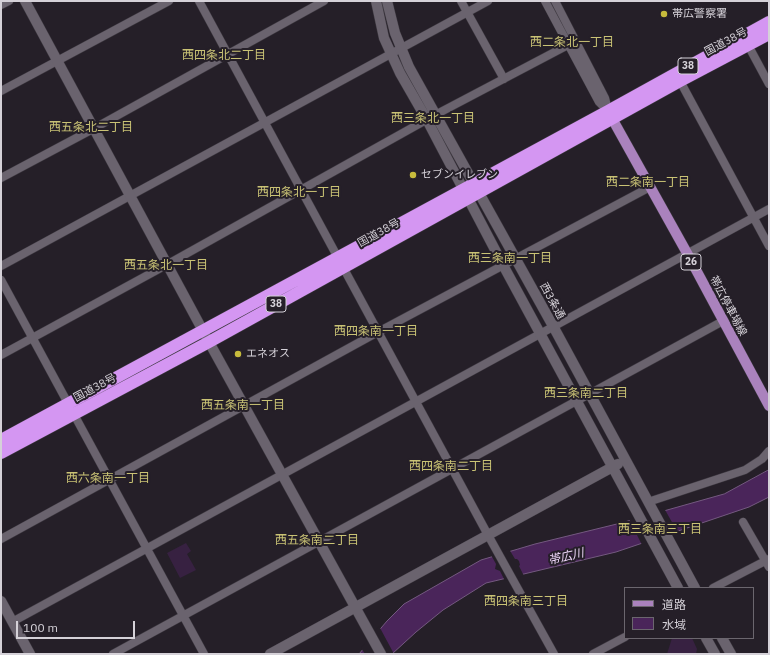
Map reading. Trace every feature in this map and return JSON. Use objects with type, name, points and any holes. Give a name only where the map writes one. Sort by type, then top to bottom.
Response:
[{"type":"highway","name":"国道38号","points":[[1,440],[72,408],[341,263],[610,115],[769,22]]},
{"type":"highway","name":"国道38号","points":[[610,115],[680,81],[769,34]]},
{"type":"highway","name":"国道38号","points":[[1,453],[72,408]]},
{"type":"main road","name":"帯広停車場線","points":[[610,115],[687,253],[769,406]]},
{"type":"street","points":[[1,5],[9,1]]},
{"type":"street","points":[[25,1],[93,129],[381,654]]},
{"type":"street","points":[[1,91],[169,1]]},
{"type":"street","points":[[199,1],[495,549],[554,654]]},
{"type":"street","points":[[1,178],[93,129],[324,1]]},
{"type":"street","name":"西3条通","points":[[376,1],[384,38],[391,54],[476,188],[553,326],[694,587]]},
{"type":"street","name":"西3条通","points":[[387,1],[391,20],[400,48],[465,194],[677,587]]},
{"type":"street","points":[[461,1],[504,79]]},
{"type":"street","points":[[1,266],[488,1]]},
{"type":"street","points":[[545,1],[599,102],[610,115]]},
{"type":"street","points":[[555,1],[605,98],[610,115]]},
{"type":"street","points":[[1,355],[302,190],[431,117],[568,45]]},
{"type":"street","points":[[748,45],[769,84]]},
{"type":"street","points":[[680,81],[769,246]]},
{"type":"street","points":[[1,539],[378,332],[650,187]]},
{"type":"street","points":[[12,622],[769,209]]},
{"type":"street","points":[[1,280],[72,408],[204,654]]},
{"type":"street","points":[[113,654],[723,321]]},
{"type":"street","points":[[649,504],[745,470],[762,459],[769,451]]},
{"type":"street","points":[[270,654],[625,460]]},
{"type":"street","points":[[715,587],[768,562],[743,522]]},
{"type":"street","points":[[1,601],[30,654]]},
{"type":"street","points":[[593,654],[624,638]]},
{"type":"street","points":[[707,639],[715,654]]},
{"type":"street","points":[[723,639],[731,654]]},
{"type":"shaded area","points":[[186,543],[191,551],[187,554],[196,570],[180,578],[167,553]]},
{"type":"shaded area","points":[[672,639],[692,639],[697,649],[696,654],[667,654]]},
{"type":"water","name":"帯広川","points":[[769,470],[769,497],[749,507],[616,552],[486,583],[443,610],[392,654],[359,654],[387,621],[404,604],[481,560],[535,544],[621,523],[724,494]]},
{"type":"pier","points":[[664,508],[678,533],[642,545],[629,519]]},
{"type":"pier","points":[[509,549],[515,559],[519,561],[519,566],[524,576],[505,581],[500,571],[495,569],[496,564],[491,555]]},
{"type":"pier","points":[[379,626],[394,654],[365,654],[361,648]]},
{"type":"place","name":"帯広警察署","points":[[664,14]]},
{"type":"place","name":"セブンイレブン","points":[[413,175]]},
{"type":"place","name":"エネオス","points":[[238,354]]},
{"type":"district","name":"西二条北一丁目","points":[[572,43]]},
{"type":"district","name":"西四条北二丁目","points":[[224,56]]},
{"type":"district","name":"西三条北一丁目","points":[[433,119]]},
{"type":"district","name":"西五条北二丁目","points":[[91,128]]},
{"type":"district","name":"西二条南一丁目","points":[[648,183]]},
{"type":"district","name":"西四条北一丁目","points":[[299,193]]},
{"type":"district","name":"西三条南一丁目","points":[[510,259]]},
{"type":"district","name":"西五条北一丁目","points":[[166,266]]},
{"type":"district","name":"西四条南一丁目","points":[[376,332]]},
{"type":"district","name":"西三条南二丁目","points":[[586,394]]},
{"type":"district","name":"西五条南一丁目","points":[[243,406]]},
{"type":"district","name":"西四条南二丁目","points":[[451,467]]},
{"type":"district","name":"西六条南一丁目","points":[[108,479]]},
{"type":"district","name":"西三条南三丁目","points":[[660,530]]},
{"type":"district","name":"西五条南二丁目","points":[[317,541]]},
{"type":"district","name":"西四条南三丁目","points":[[526,602]]}]
